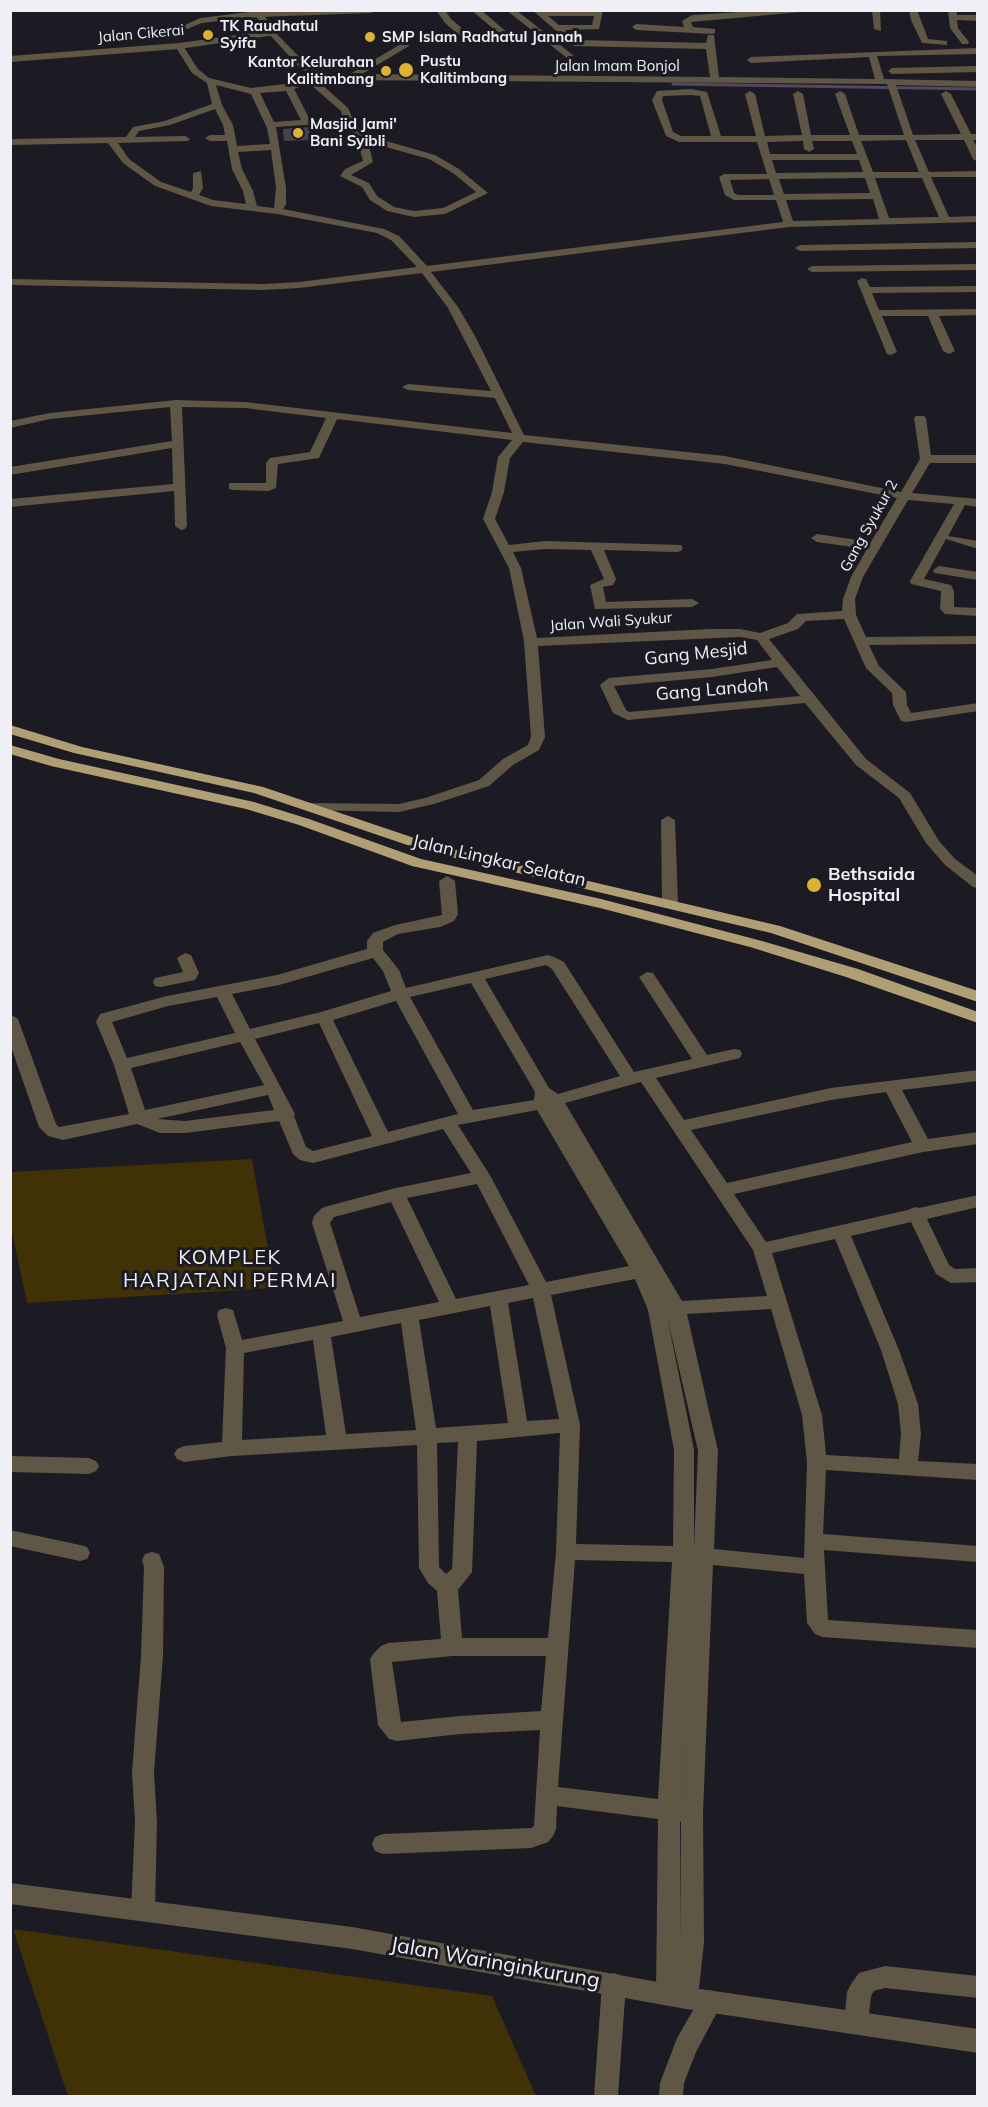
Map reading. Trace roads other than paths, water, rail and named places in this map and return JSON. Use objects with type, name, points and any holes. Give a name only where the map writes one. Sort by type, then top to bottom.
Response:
[{"type":"highway","name":"Jalan Lingkar Selatan","points":[[10,729],[79,750],[258,790],[354,842],[417,863],[604,897],[670,903],[775,929],[978,997]]},
{"type":"highway","name":"Jalan Lingkar Selatan","points":[[10,749],[56,763],[249,805],[306,815],[322,813],[430,848],[604,897],[756,944],[852,974],[978,1018]]},
{"type":"street","points":[[191,10],[200,21]]},
{"type":"street","points":[[187,26],[200,21],[257,12],[370,10]]},
{"type":"street","points":[[440,10],[448,21],[473,42]]},
{"type":"street","points":[[475,10],[511,39]]},
{"type":"street","points":[[510,10],[570,56]]},
{"type":"street","points":[[690,30],[686,21],[688,19],[819,10]]},
{"type":"street","points":[[876,10],[878,29]]},
{"type":"street","points":[[913,10],[925,41],[978,41]]},
{"type":"street","points":[[257,12],[273,33],[345,110],[362,137],[368,162],[348,171],[345,176],[366,185],[373,198],[391,209],[405,226],[423,268],[453,307],[470,336],[520,438]]},
{"type":"street","points":[[538,12],[599,13],[594,28],[557,28]]},
{"type":"street","points":[[538,12],[574,43],[711,49]]},
{"type":"street","points":[[965,42],[954,28],[952,14],[978,18]]},
{"type":"street","points":[[716,80],[711,49],[712,31],[718,17]]},
{"type":"street","points":[[633,44],[637,23],[712,31]]},
{"type":"street","points":[[954,28],[978,28]]},
{"type":"street","name":"Jalan Cikerai","points":[[10,59],[188,44],[273,33]]},
{"type":"street","points":[[188,44],[195,71],[211,82],[252,91],[289,88],[315,79]]},
{"type":"street","points":[[351,78],[406,44]]},
{"type":"street","points":[[648,55],[711,49]]},
{"type":"street","points":[[752,60],[978,51]]},
{"type":"street","points":[[872,54],[880,76],[978,69]]},
{"type":"street","name":"Jalan Imam Bonjol","points":[[315,79],[716,80],[880,76],[892,85],[978,84]]},
{"type":"street","points":[[211,82],[217,105],[228,125],[237,169],[248,191],[252,207]]},
{"type":"street","points":[[892,85],[909,137],[944,218]]},
{"type":"street","points":[[289,88],[306,123]]},
{"type":"street","points":[[252,91],[271,125],[281,188],[281,204],[277,211]]},
{"type":"street","points":[[717,139],[704,94],[660,93],[657,100],[670,136],[679,139],[717,139],[763,139],[978,137]]},
{"type":"street","points":[[750,94],[766,157],[787,222]]},
{"type":"street","points":[[798,94],[810,156]]},
{"type":"street","points":[[840,94],[886,220]]},
{"type":"street","points":[[946,94],[977,156]]},
{"type":"street","points":[[128,141],[136,129],[167,123],[217,105]]},
{"type":"street","points":[[271,125],[350,120]]},
{"type":"street","points":[[112,142],[126,161],[158,184],[211,204],[252,207],[373,229],[405,226],[450,210],[483,193],[456,171],[432,157],[362,137]]},
{"type":"street","points":[[210,138],[231,138]]},
{"type":"street","points":[[10,142],[185,140]]},
{"type":"street","points":[[234,149],[274,147]]},
{"type":"street","points":[[766,157],[863,157]]},
{"type":"street","points":[[193,197],[198,188],[198,172]]},
{"type":"street","points":[[878,196],[733,197],[724,177],[978,174]]},
{"type":"street","points":[[820,175],[829,196]]},
{"type":"street","points":[[886,220],[903,222],[978,214]]},
{"type":"street","points":[[10,282],[263,287],[787,222],[978,219]]},
{"type":"street","points":[[903,222],[921,267]]},
{"type":"street","points":[[800,248],[978,245]]},
{"type":"street","points":[[812,269],[978,267]]},
{"type":"street","points":[[10,276],[282,280],[423,268]]},
{"type":"street","points":[[866,290],[977,290],[965,268]]},
{"type":"street","points":[[857,269],[891,352]]},
{"type":"street","points":[[876,313],[978,312]]},
{"type":"street","points":[[932,313],[949,351]]},
{"type":"street","points":[[408,387],[499,396]]},
{"type":"street","points":[[176,403],[181,526]]},
{"type":"street","points":[[10,425],[50,416],[176,403],[245,405],[747,463],[905,496],[978,503]]},
{"type":"street","points":[[233,486],[268,487],[272,485],[272,463],[274,461],[315,455],[333,416]]},
{"type":"street","points":[[920,418],[926,459],[978,459]]},
{"type":"street","name":"Jalan Wali Syukur","points":[[520,438],[504,457],[498,492],[489,519],[515,568],[531,641],[546,643],[720,633],[740,633],[761,637]]},
{"type":"street","points":[[10,471],[177,444]]},
{"type":"street","name":"Gang Syukur 2","points":[[849,615],[849,599],[857,577],[926,459]]},
{"type":"street","points":[[10,503],[179,487]]},
{"type":"street","points":[[961,502],[949,534],[916,581],[946,588],[948,591],[947,609],[950,611],[978,612]]},
{"type":"street","points":[[949,534],[978,545]]},
{"type":"street","points":[[817,538],[876,546]]},
{"type":"street","points":[[505,549],[545,545],[677,548]]},
{"type":"street","points":[[596,547],[610,579],[608,582],[596,585],[600,606],[692,603]]},
{"type":"street","points":[[939,570],[978,576]]},
{"type":"street","points":[[978,707],[940,715],[906,718],[900,705],[899,692],[875,670],[849,615],[802,617],[793,626],[761,637],[861,762],[895,786],[904,796],[925,832],[950,862],[978,884]]},
{"type":"street","points":[[861,641],[978,640]]},
{"type":"street","points":[[306,815],[399,808],[429,801],[484,783],[508,762],[534,747],[538,737],[531,641]]},
{"type":"street","name":"Gang Mesjid","points":[[620,713],[607,685],[614,681],[712,673],[782,662]]},
{"type":"street","name":"Gang Landoh","points":[[620,713],[628,716],[809,699]]},
{"type":"street","points":[[668,820],[670,903]]},
{"type":"street","points":[[447,881],[450,914],[448,918],[440,922],[395,930],[379,936],[375,940],[375,951],[386,962],[400,994],[468,1117]]},
{"type":"street","points":[[286,1114],[185,1127],[160,1127],[139,1118],[122,1065],[104,1022],[106,1018],[167,1001],[279,980],[375,951]]},
{"type":"street","points":[[167,1001],[157,974],[189,976],[191,973],[185,958]]},
{"type":"street","points":[[122,1065],[324,1017],[400,994],[544,960],[552,961],[558,966],[638,1077],[680,1127],[762,1249],[812,1415],[817,1462],[813,1541],[818,1623],[822,1628],[978,1639]]},
{"type":"street","points":[[476,977],[647,1270],[666,1308],[684,1450],[693,1555],[680,1812],[692,1942],[677,1996]]},
{"type":"street","points":[[647,977],[702,1061]]},
{"type":"street","points":[[222,990],[244,1036],[274,1088],[299,1150],[306,1156],[313,1157],[447,1122],[734,1054]]},
{"type":"street","points":[[324,1017],[382,1138]]},
{"type":"street","points":[[10,1019],[48,1127],[54,1132],[63,1134],[274,1088]]},
{"type":"street","points":[[680,1127],[831,1094],[978,1076]]},
{"type":"street","points":[[891,1086],[923,1146]]},
{"type":"street","points":[[383,1844],[531,1838],[540,1835],[545,1829],[551,1720],[566,1552],[570,1425],[541,1291],[482,1177],[447,1122]]},
{"type":"street","points":[[722,1190],[923,1146],[978,1138]]},
{"type":"street","points":[[354,1326],[321,1223],[323,1215],[396,1194],[482,1177]]},
{"type":"street","points":[[396,1194],[451,1308]]},
{"type":"street","points":[[762,1249],[915,1213],[978,1201]]},
{"type":"street","points":[[915,1213],[942,1269],[951,1276],[978,1275]]},
{"type":"street","points":[[840,1230],[890,1350],[908,1404],[911,1434],[908,1467]]},
{"type":"street","points":[[235,1348],[647,1270]]},
{"type":"street","points":[[498,1299],[519,1429]]},
{"type":"street","points":[[666,1308],[778,1302]]},
{"type":"street","points":[[226,1315],[235,1348],[232,1448]]},
{"type":"street","points":[[409,1316],[427,1435],[429,1568],[435,1577],[447,1587],[452,1647]]},
{"type":"street","points":[[321,1333],[338,1440]]},
{"type":"street","points":[[184,1454],[338,1440],[468,1434],[570,1425]]},
{"type":"street","points":[[447,1587],[462,1572],[468,1434]]},
{"type":"street","points":[[817,1462],[978,1472]]},
{"type":"street","points":[[10,1464],[89,1466]]},
{"type":"street","points":[[10,1538],[80,1553]]},
{"type":"street","points":[[813,1541],[978,1554]]},
{"type":"street","points":[[566,1552],[693,1555],[815,1566]]},
{"type":"street","points":[[143,1910],[146,1822],[143,1772],[152,1656],[154,1567],[152,1560]]},
{"type":"street","points":[[551,1720],[460,1725],[397,1732],[389,1725],[381,1659],[387,1652],[452,1647],[557,1647]]},
{"type":"street","points":[[547,1794],[680,1812]]},
{"type":"street","name":"Jalan Waringinkurung","points":[[10,1893],[352,1938],[677,1996],[978,2041]]},
{"type":"street","points":[[856,2023],[859,1992],[867,1981],[885,1977],[978,1987]]},
{"type":"street","points":[[606,2097],[614,1984]]},
{"type":"street","points":[[671,2097],[672,2084],[686,2046],[711,2001]]},
{"type":"waterway","points":[[673,84],[978,89]]},
{"type":"place","name":"TK Raudhatul Syifa","points":[[208,35]]},
{"type":"place","name":"SMP Islam Radhatul Jannah","points":[[370,37]]},
{"type":"place","name":"Pustu Kalitimbang","points":[[406,70]]},
{"type":"place","name":"Kantor Kelurahan Kalitimbang","points":[[386,71]]},
{"type":"place","name":"Masjid Jami' Bani Syibli","points":[[298,133]]},
{"type":"place","name":"Bethsaida Hospital","points":[[814,885]]},
{"type":"district","name":"KOMPLEK HARJATANI PERMAI","points":[[230,1270]]}]
